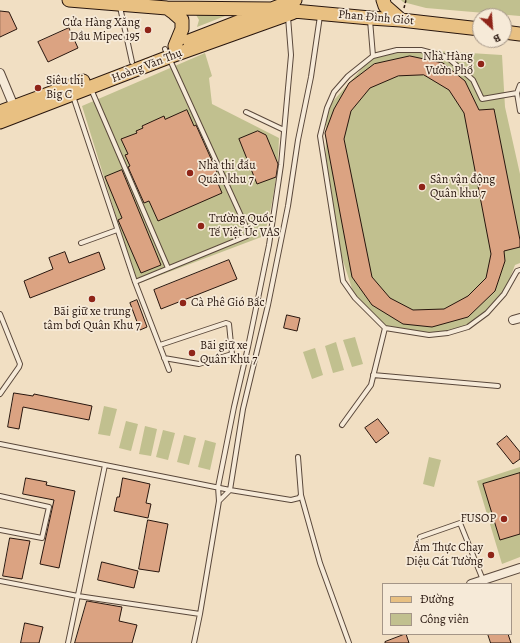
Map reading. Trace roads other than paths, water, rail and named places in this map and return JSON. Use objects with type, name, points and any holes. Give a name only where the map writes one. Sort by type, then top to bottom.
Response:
[{"type":"main road","name":"Phan Đình Giót","points":[[69,0],[167,8],[293,9],[472,28]]},
{"type":"main road","points":[[383,0],[385,6],[401,20]]},
{"type":"main road","points":[[167,8],[182,20],[182,29],[170,51]]},
{"type":"main road","name":"Hoàng Văn Thụ","points":[[0,122],[16,111],[170,51],[272,9]]},
{"type":"main road","name":"Hoàng Văn Thụ","points":[[89,83],[132,62],[170,51],[293,9]]},
{"type":"main road","name":"Hoàng Văn Thụ","points":[[0,112],[16,111]]},
{"type":"street","points":[[0,73],[16,111]]},
{"type":"street","points":[[474,583],[520,568]]},
{"type":"lane","points":[[120,5],[132,62]]},
{"type":"lane","points":[[194,643],[219,501],[218,487],[269,245],[284,130],[291,55],[293,9]]},
{"type":"lane","points":[[219,501],[230,490],[243,409],[268,305],[288,206],[298,140],[311,77],[320,13]]},
{"type":"lane","points":[[370,18],[373,56]]},
{"type":"lane","points":[[517,93],[482,99],[473,80],[447,57],[421,50],[398,50],[373,56],[348,76],[334,92],[327,108],[320,136],[343,281],[355,298],[385,328],[429,336],[448,333],[468,327],[487,313],[504,294],[517,271],[520,270]]},
{"type":"lane","points":[[135,282],[247,236],[247,229],[170,51]]},
{"type":"lane","points":[[89,83],[168,268]]},
{"type":"lane","points":[[520,85],[517,93],[520,111]]},
{"type":"lane","points":[[71,90],[135,282],[169,370]]},
{"type":"lane","points":[[246,112],[284,130]]},
{"type":"lane","points":[[81,243],[118,230]]},
{"type":"lane","points":[[0,314],[20,364],[0,394]]},
{"type":"lane","points":[[160,345],[226,323],[229,324],[232,354],[199,364],[164,358]]},
{"type":"lane","points":[[342,425],[371,385],[385,328]]},
{"type":"lane","points":[[373,375],[498,386]]},
{"type":"lane","points":[[0,444],[230,490],[291,500],[299,498],[301,495]]},
{"type":"lane","points":[[298,456],[301,495],[320,563],[349,643]]},
{"type":"lane","points":[[68,643],[105,465]]},
{"type":"lane","points":[[0,496],[49,507],[42,538],[0,530]]},
{"type":"lane","points":[[420,537],[460,523],[483,580]]},
{"type":"lane","points":[[0,581],[78,596],[200,614]]},
{"type":"place","name":"Cửa Hàng Xăng Dầu Mipec 195","points":[[148,30]]},
{"type":"place","name":"Nhà Hàng Vườn Phố","points":[[481,64]]},
{"type":"place","name":"Siêu thị Big C","points":[[38,88]]},
{"type":"place","name":"Nhà thi đấu Quân khu 7","points":[[190,173]]},
{"type":"place","name":"Sân vận động Quân khu 7","points":[[422,187]]},
{"type":"place","name":"Trường Quốc Tế Việt Úc VAS","points":[[201,226]]},
{"type":"place","name":"Bãi giữ xe trung tâm bơi Quân Khu 7","points":[[92,299]]},
{"type":"place","name":"Cà Phê Gió Bấc","points":[[183,303]]},
{"type":"place","name":"Bãi giữ xe Quân Khu 7","points":[[192,353]]},
{"type":"place","name":"FUSOP","points":[[504,519]]},
{"type":"place","name":"Ẩm Thực Chay Diệu Cát Tường","points":[[491,555]]}]
